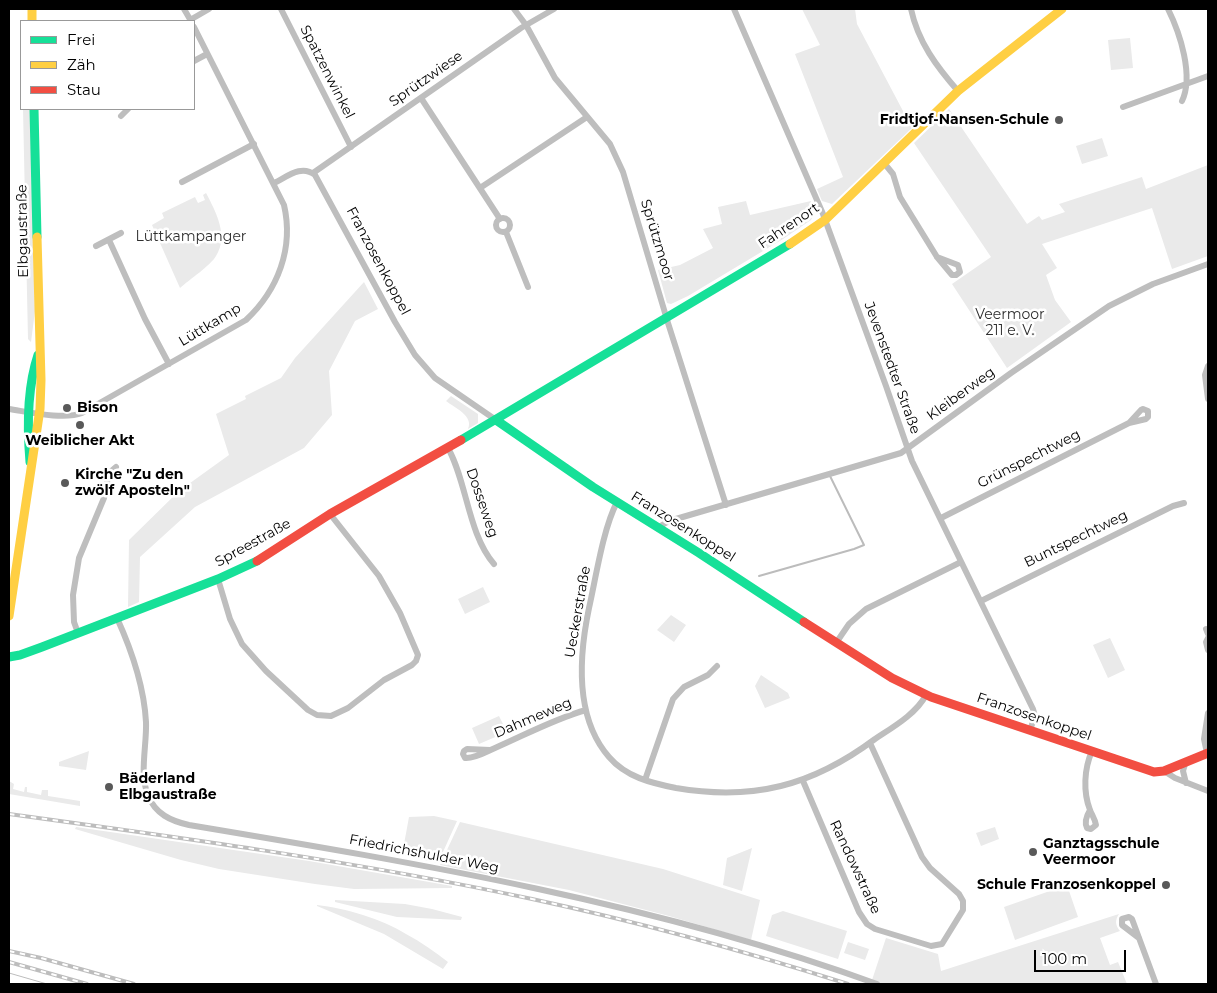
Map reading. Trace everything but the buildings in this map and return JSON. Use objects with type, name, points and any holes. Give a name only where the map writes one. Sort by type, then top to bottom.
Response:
[{"type":"street","points":[[184,9],[190,20],[209,9]]},
{"type":"street","name":"Spatzenwinkel","points":[[281,9],[351,147]]},
{"type":"street","name":"Sprützmoor","points":[[514,9],[526,25],[555,78],[610,144],[623,172],[726,505]]},
{"type":"street","name":"Sprützwiese","points":[[313,173],[526,25],[554,9]]},
{"type":"street","name":"Jevenstedter Straße","points":[[734,9],[825,220],[912,461],[1033,709],[1035,716],[1030,730]]},
{"type":"street","points":[[911,9],[915,24],[931,58],[958,91]]},
{"type":"street","name":"Fahrenort","points":[[496,420],[775,253],[825,220],[958,91],[1062,9]]},
{"type":"street","points":[[1168,9],[1180,38],[1187,85],[1182,101]]},
{"type":"street","name":"Lüttkamp","points":[[9,409],[61,415],[78,414],[246,320],[271,290],[285,254],[287,236],[284,205],[195,29]]},
{"type":"street","points":[[195,60],[207,54]]},
{"type":"street","points":[[1123,108],[1208,76]]},
{"type":"street","points":[[420,98],[500,218],[497,222],[497,228],[500,232],[506,232],[528,287]]},
{"type":"street","name":"Elbgaustraße","points":[[9,616],[31,466],[28,447],[41,375],[34,110]]},
{"type":"street","points":[[121,116],[127,110]]},
{"type":"street","points":[[480,188],[587,117]]},
{"type":"street","points":[[182,182],[254,144]]},
{"type":"street","points":[[884,163],[893,174],[900,197],[937,257]]},
{"type":"street","points":[[274,184],[301,170],[313,173]]},
{"type":"street","name":"Franzosenkoppel","points":[[313,173],[398,327],[418,360],[435,378],[617,502],[892,678],[926,695],[1154,772],[1164,771],[1186,783],[1208,791]]},
{"type":"street","points":[[96,246],[121,233]]},
{"type":"street","points":[[109,240],[147,324],[169,364]]},
{"type":"street","name":"Kleiberweg","points":[[657,528],[669,521],[901,453],[1011,373],[1109,306],[1153,284],[1208,264]]},
{"type":"street","points":[[1208,366],[1205,374],[1208,399]]},
{"type":"street","name":"Spreestraße","points":[[9,657],[20,655],[78,633],[218,579],[246,566],[330,514],[496,420]]},
{"type":"street","name":"Grünspechtweg","points":[[940,518],[1129,423]]},
{"type":"street","name":"Dosseweg","points":[[448,448],[455,462],[482,543],[494,564]]},
{"type":"street","points":[[78,633],[74,622],[73,595],[79,558],[104,498],[108,473],[116,467]]},
{"type":"street","name":"Ueckerstraße","points":[[617,502],[611,515],[605,538],[584,639],[582,670],[586,710],[596,739],[608,756],[626,772],[663,785],[714,793],[757,791],[803,780],[837,764],[870,743],[916,709],[926,695]]},
{"type":"street","name":"Buntspechtweg","points":[[980,600],[1184,503]]},
{"type":"street","points":[[218,579],[233,628],[252,657],[312,713],[326,716],[342,712],[384,680],[412,666],[418,655],[400,613],[379,576],[330,514]]},
{"type":"street","points":[[836,643],[849,624],[866,609],[962,562]]},
{"type":"street","name":"Friedrichshulder Weg","points":[[117,618],[135,666],[144,701],[146,730],[145,786],[150,800],[156,809],[172,820],[189,825],[438,868],[652,914],[753,943],[877,984]]},
{"type":"street","points":[[1208,638],[1206,642],[1208,650]]},
{"type":"street","points":[[645,780],[672,700],[684,687],[708,675],[717,666]]},
{"type":"street","name":"Dahmeweg","points":[[490,750],[586,710]]},
{"type":"street","points":[[1164,771],[1208,753],[1204,739],[1208,713]]},
{"type":"street","name":"Randowstraße","points":[[803,780],[864,921],[875,929],[930,946],[942,944],[963,910],[963,901],[959,894],[930,868],[922,857],[870,743]]},
{"type":"street","points":[[1090,810],[1086,772],[1092,751]]},
{"type":"street","points":[[1186,761],[1183,771],[1186,783]]},
{"type":"street","points":[[1138,938],[1156,984]]},
{"type":"green space","points":[[802,9],[855,9],[857,24],[912,128],[832,204],[822,201],[817,189],[843,177],[795,54],[820,45]]},
{"type":"green space","points":[[1130,38],[1133,68],[1111,70],[1108,40]]},
{"type":"green space","name":"Veermoor 211 e. V.","points":[[949,109],[1027,224],[1039,216],[1042,220],[1065,212],[1059,204],[1142,177],[1146,189],[1208,165],[1208,256],[1172,269],[1152,208],[1042,244],[1057,268],[1046,275],[1055,300],[1071,322],[1007,368],[952,284],[991,257],[914,143]]},
{"type":"green space","points":[[23,110],[30,110],[35,311],[31,342],[28,339]]},
{"type":"green space","points":[[1102,138],[1108,156],[1082,164],[1076,146]]},
{"type":"green space","name":"Lüttkampanger","points":[[206,193],[220,224],[220,248],[210,264],[180,288],[152,225],[164,218],[162,213],[195,197],[198,203],[205,200],[203,195]]},
{"type":"green space","points":[[746,201],[750,215],[811,201],[814,213],[811,220],[783,239],[688,296],[671,304],[667,303],[658,270],[680,265],[713,248],[703,229],[722,224],[718,207]]},
{"type":"green space","points":[[364,282],[378,309],[355,321],[329,371],[332,415],[304,448],[195,507],[140,557],[139,602],[128,607],[129,540],[179,491],[229,455],[216,414],[246,399],[245,396],[281,378],[295,358]]},
{"type":"green space","points":[[451,396],[478,414],[478,423],[468,429],[469,424],[466,416],[446,401]]},
{"type":"green space","points":[[483,587],[490,602],[465,614],[458,599]]},
{"type":"green space","points":[[671,615],[686,625],[674,642],[657,630]]},
{"type":"green space","points":[[1110,638],[1125,670],[1108,678],[1093,645]]},
{"type":"green space","points":[[761,675],[788,693],[790,698],[765,708],[755,686]]},
{"type":"green space","points":[[499,716],[507,732],[479,744],[472,728]]},
{"type":"green space","points":[[89,751],[86,770],[59,766],[59,762]]},
{"type":"green space","points":[[9,781],[14,784],[13,789],[24,792],[25,787],[27,787],[27,792],[41,795],[42,790],[48,790],[48,796],[80,801],[80,806],[9,794]]},
{"type":"green space","points":[[434,816],[457,821],[438,863],[402,855],[409,817]]},
{"type":"green space","points":[[460,822],[663,869],[760,900],[751,940],[569,890],[440,865]]},
{"type":"green space","points":[[76,827],[309,861],[452,886],[452,888],[354,889],[219,869],[75,829]]},
{"type":"green space","points":[[995,827],[999,839],[981,846],[976,833]]},
{"type":"green space","points":[[752,848],[742,891],[723,885],[727,858]]},
{"type":"green space","points":[[1067,885],[1078,917],[1015,940],[1004,907]]},
{"type":"green space","points":[[335,900],[405,904],[462,917],[461,920],[397,917],[335,902]]},
{"type":"green space","points":[[317,905],[375,919],[417,940],[448,962],[443,969],[384,934]]},
{"type":"green space","points":[[783,911],[847,931],[838,959],[766,936],[772,915]]},
{"type":"green space","points":[[1119,914],[1116,922],[1120,931],[1100,938],[1110,965],[1118,962],[1127,984],[871,983],[886,938],[938,954],[941,971]]},
{"type":"green space","points":[[848,942],[869,949],[865,960],[844,953]]},
{"type":"waterway","points":[[759,576],[864,545],[830,476]]},
{"type":"tram line","points":[[9,973],[47,984]]},
{"type":"railway","points":[[9,814],[337,862],[532,899],[652,927],[848,984]]},
{"type":"railway","points":[[9,951],[134,984]]},
{"type":"railway","points":[[9,962],[87,984]]},
{"type":"traffic: fast","points":[[34,110],[37,237]]},
{"type":"traffic: fast","points":[[461,440],[790,244]]},
{"type":"traffic: fast","points":[[30,462],[28,435],[30,394],[38,355]]},
{"type":"traffic: fast","points":[[496,420],[593,487],[699,553],[804,622]]},
{"type":"traffic: fast","points":[[9,657],[42,647],[218,579],[257,561]]},
{"type":"traffic: slow","points":[[32,9],[32,20]]},
{"type":"traffic: slow","points":[[790,244],[825,220],[958,91],[1062,9]]},
{"type":"traffic: slow","points":[[9,616],[40,409],[41,380],[37,237]]},
{"type":"traffic: jam","points":[[257,561],[330,514],[461,440]]},
{"type":"traffic: jam","points":[[804,622],[892,678],[931,697],[1154,772],[1164,771],[1208,753]]},
{"type":"place","name":"Fridtjof-Nansen-Schule","points":[[1059,120]]},
{"type":"place","name":"Bison","points":[[67,408]]},
{"type":"place","name":"Weiblicher Akt","points":[[80,425]]},
{"type":"place","name":"Kirche \"Zu den zwölf Aposteln\"","points":[[65,483]]},
{"type":"place","name":"Bäderland Elbgaustraße","points":[[109,787]]},
{"type":"place","name":"Ganztagsschule Veermoor","points":[[1033,852]]},
{"type":"place","name":"Schule Franzosenkoppel","points":[[1166,885]]}]
